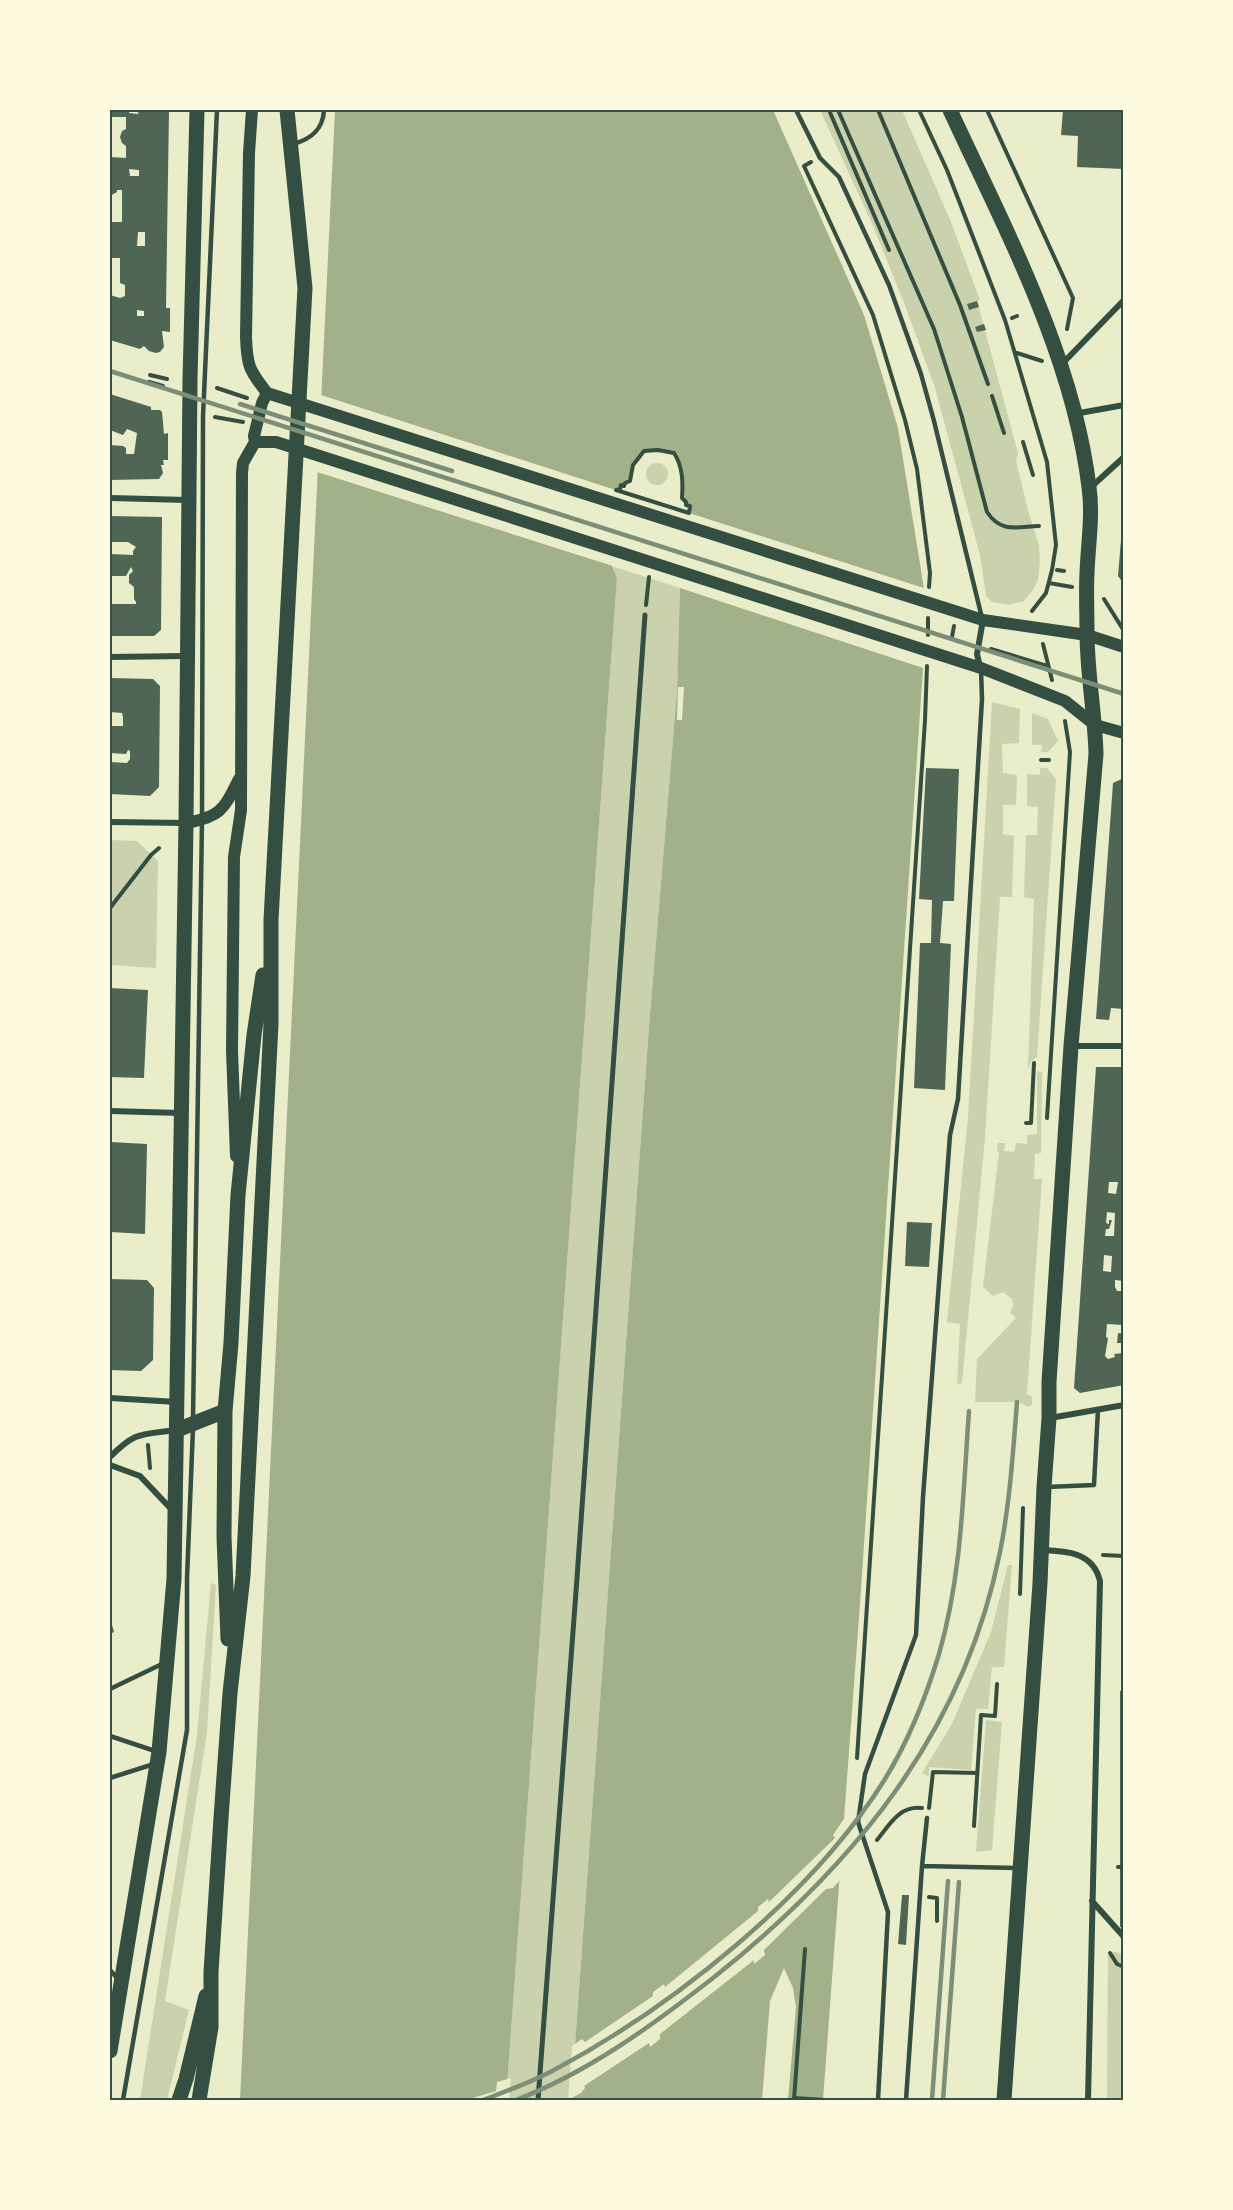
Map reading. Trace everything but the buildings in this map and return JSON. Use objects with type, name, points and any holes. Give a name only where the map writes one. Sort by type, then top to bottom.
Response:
[{"type":"main road","points":[[110,2050],[158,1757],[168,1661],[177,1516],[186,656],[197,110]]},
{"type":"main road","points":[[252,110],[249,153],[247,362],[253,375],[267,393],[982,620],[1087,635],[1124,647]]},
{"type":"main road","points":[[199,2100],[211,2027],[211,1972],[230,1693],[243,1576],[271,1024],[271,920],[305,288],[287,110]]},
{"type":"main road","points":[[950,110],[1041,307],[1074,414],[1090,488],[1087,635],[1089,689],[1095,725],[1096,754],[1071,1046],[1049,1382],[1042,1550],[1004,2100]]},
{"type":"main road","points":[[238,1195],[232,999],[234,857],[241,810],[242,473],[248,451],[255,442],[254,436],[262,403],[267,393]]},
{"type":"main road","points":[[255,442],[276,442],[981,668],[1065,701],[1095,725],[1124,734]]},
{"type":"main road","points":[[186,823],[202,820],[226,806],[240,778]]},
{"type":"main road","points":[[230,1693],[224,1537],[225,1411],[231,1343],[238,1195],[254,1035],[271,920]]},
{"type":"main road","points":[[177,1430],[225,1411]]},
{"type":"main road","points":[[179,2100],[211,1972]]},
{"type":"street","points":[[1060,366],[1124,300]]},
{"type":"street","points":[[1074,414],[1124,405]]},
{"type":"street","points":[[1090,488],[1124,457]]},
{"type":"street","points":[[110,498],[189,500]]},
{"type":"street","points":[[538,2100],[578,1578],[645,615]]},
{"type":"street","points":[[981,668],[977,654],[982,620]]},
{"type":"street","points":[[110,657],[186,656]]},
{"type":"street","points":[[110,822],[186,823]]},
{"type":"street","points":[[1071,1046],[1124,1046]]},
{"type":"street","points":[[110,1111],[181,1113]]},
{"type":"street","points":[[110,1398],[178,1402]]},
{"type":"street","points":[[1049,1418],[1124,1405]]},
{"type":"street","points":[[110,1458],[126,1441],[139,1434],[177,1430]]},
{"type":"street","points":[[110,1465],[140,1476],[177,1516]]},
{"type":"street","points":[[1042,1550],[1075,1553],[1089,1561],[1095,1568],[1100,1581],[1088,2100]]},
{"type":"street","points":[[1092,1901],[1124,1937]]},
{"type":"lane","points":[[123,2100],[187,1730],[202,820],[203,416],[217,110]]},
{"type":"lane","points":[[291,144],[315,135],[321,127],[324,110]]},
{"type":"lane","points":[[796,110],[820,158],[839,177],[893,296],[921,374],[961,527],[982,620]]},
{"type":"lane","points":[[878,2100],[888,1912],[858,1822],[865,1774],[916,1635],[923,1497],[950,1135],[958,1099],[981,711],[981,668]]},
{"type":"lane","points":[[1044,1487],[1094,1485],[1098,1409]]},
{"type":"lane","points":[[110,1689],[168,1661]]},
{"type":"lane","points":[[110,1736],[158,1757]]},
{"type":"lane","points":[[110,1778],[158,1757]]},
{"type":"lane","points":[[906,2100],[927,1818]]},
{"type":"lane","points":[[922,1866],[1020,1868]]},
{"type":"lane","points":[[110,1970],[121,1982]]},
{"type":"path","points":[[838,110],[934,329],[962,417],[987,512],[992,519],[1006,528],[1039,526]]},
{"type":"path","points":[[878,110],[960,305],[988,384]]},
{"type":"path","points":[[919,110],[947,170],[1005,320],[1047,462],[1056,545],[1046,594],[1032,611]]},
{"type":"path","points":[[987,110],[1073,298],[1067,332]]},
{"type":"path","points":[[804,166],[873,315],[905,420],[917,469],[930,573],[929,596]]},
{"type":"path","points":[[150,375],[167,379]]},
{"type":"path","points":[[149,382],[163,386]]},
{"type":"path","points":[[217,388],[255,401]]},
{"type":"path","points":[[992,396],[1004,433]]},
{"type":"path","points":[[214,417],[250,424]]},
{"type":"path","points":[[1023,442],[1033,475]]},
{"type":"path","points":[[644,451],[674,453],[679,462],[683,480],[682,498],[686,505],[690,506],[689,513],[668,506],[616,490],[630,481],[633,465],[644,451]]},
{"type":"path","points":[[645,615],[651,562]]},
{"type":"path","points":[[1057,570],[1064,571]]},
{"type":"path","points":[[1048,583],[1063,586]]},
{"type":"path","points":[[1099,591],[1124,631]]},
{"type":"path","points":[[928,641],[929,607]]},
{"type":"path","points":[[987,647],[1048,666]]},
{"type":"path","points":[[1045,649],[1052,680]]},
{"type":"path","points":[[865,1774],[857,1761],[927,664]]},
{"type":"path","points":[[1047,1124],[1070,752],[1066,725]]},
{"type":"path","points":[[1041,760],[1049,760]]},
{"type":"path","points":[[110,908],[159,848]]},
{"type":"path","points":[[1026,1123],[1031,1123],[1034,1064]]},
{"type":"path","points":[[148,1444],[151,1477]]},
{"type":"path","points":[[1103,1554],[1124,1556]]},
{"type":"path","points":[[974,1826],[981,1715],[995,1716],[998,1684]]},
{"type":"path","points":[[1124,1706],[1124,1735]]},
{"type":"path","points":[[868,1851],[901,1811],[918,1807],[929,1809],[933,1772],[977,1773]]},
{"type":"path","points":[[935,1909],[938,1910],[938,1923],[937,1921],[937,1898]]},
{"type":"path","points":[[806,1949],[794,2099],[825,2100]]},
{"type":"path","points":[[1110,1953],[1117,1964],[1124,1967]]},
{"type":"shaded area","points":[[335,110],[773,110],[864,315],[898,428],[924,589],[923,668],[860,1604],[823,2100],[571,2100],[649,1027],[677,691],[680,588],[690,507],[683,501],[683,480],[674,453],[644,451],[633,465],[630,481],[621,485],[620,489],[616,489],[612,566],[617,578],[506,2100],[240,2100]]},
{"type":"shaded area","points":[[820,110],[902,110],[951,222],[980,300],[977,301],[1018,453],[1016,461],[1039,545],[1038,580],[1024,601],[1009,605],[992,602],[986,596],[980,555],[935,388],[874,228]]},
{"type":"shaded area","points":[[653,463],[661,463],[668,470],[668,478],[661,485],[653,485],[646,478],[646,470]]},
{"type":"shaded area","points":[[612,566],[680,588],[677,691],[649,1027],[571,2100],[506,2100],[617,578]]},
{"type":"shaded area","points":[[992,702],[1020,709],[1019,743],[1002,744],[1003,773],[1017,775],[1016,805],[1003,805],[1003,834],[1014,836],[1012,897],[1000,897],[985,1138],[962,1383],[957,1384],[960,1324],[947,1322],[968,1118]]},
{"type":"shaded area","points":[[1032,713],[1048,719],[1058,741],[1048,752],[1041,752],[1042,745],[1032,745]]},
{"type":"shaded area","points":[[1040,768],[1047,768],[1056,779],[1037,1057],[1031,1061],[1028,1069],[1034,899],[1024,897],[1026,835],[1037,835],[1038,807],[1027,806],[1027,774],[1040,775]]},
{"type":"shaded area","points":[[110,840],[137,841],[158,861],[156,968],[110,965]]},
{"type":"shaded area","points":[[1037,1071],[1042,1072],[1041,1153],[1035,1154],[1034,1179],[1042,1179],[1027,1394],[1032,1397],[1032,1405],[1027,1407],[1020,1402],[975,1402],[977,1359],[1016,1318],[1010,1313],[1013,1305],[1012,1299],[1003,1292],[993,1296],[983,1287],[999,1152],[997,1151],[998,1143],[1005,1143],[1004,1151],[1014,1152],[1016,1143],[1027,1144],[1027,1135],[1037,1134]]},
{"type":"shaded area","points":[[1008,1565],[1012,1565],[1004,1667],[992,1667],[988,1709],[976,1709],[971,1770],[929,1767],[929,1776],[922,1773],[952,1724],[991,1632]]},
{"type":"shaded area","points":[[211,1583],[216,1585],[207,1732],[165,2001],[189,2010],[167,2100],[140,2100],[197,1735]]},
{"type":"shaded area","points":[[986,1720],[1002,1722],[992,1850],[976,1852]]},
{"type":"shaded area","points":[[1113,1952],[1124,1956],[1123,2100],[1107,2100],[1108,1955]]},
{"type":"pier","points":[[318,394],[622,492],[619,492],[616,567],[314,471]]},
{"type":"pier","points":[[686,512],[927,589],[926,669],[677,587]]},
{"type":"pier","points":[[678,687],[684,687],[682,720],[677,720]]},
{"type":"pier","points":[[846,1819],[842,1878],[833,1888],[826,1889],[764,1950],[765,1955],[754,1964],[754,1960],[660,2034],[660,2039],[650,2047],[649,2043],[584,2086],[581,2093],[568,2100],[572,2046],[582,2039],[585,2042],[653,1996],[653,1992],[664,1984],[665,1987],[758,1911],[758,1907],[768,1899],[769,1902],[835,1838],[833,1835]]},
{"type":"pier","points":[[784,1968],[793,1988],[796,2007],[788,2100],[762,2100],[770,2001]]},
{"type":"pier","points":[[511,2078],[509,2100],[466,2100],[496,2091],[497,2082]]},
{"type":"railway","points":[[110,371],[1124,694]]},
{"type":"railway","points":[[240,404],[452,471]]},
{"type":"railway","points":[[516,2100],[594,2062],[667,2013],[713,1978],[812,1890],[856,1841],[896,1790],[931,1736],[960,1679],[983,1617],[1000,1552],[1011,1477],[1017,1402]]},
{"type":"railway","points":[[483,2100],[554,2070],[600,2044],[692,1980],[738,1944],[780,1905],[820,1864],[855,1822],[885,1779],[902,1749],[923,1702],[939,1654],[947,1624],[957,1564],[969,1411]]},
{"type":"railway","points":[[932,2100],[948,1881]]},
{"type":"railway","points":[[943,2100],[959,1882]]}]
